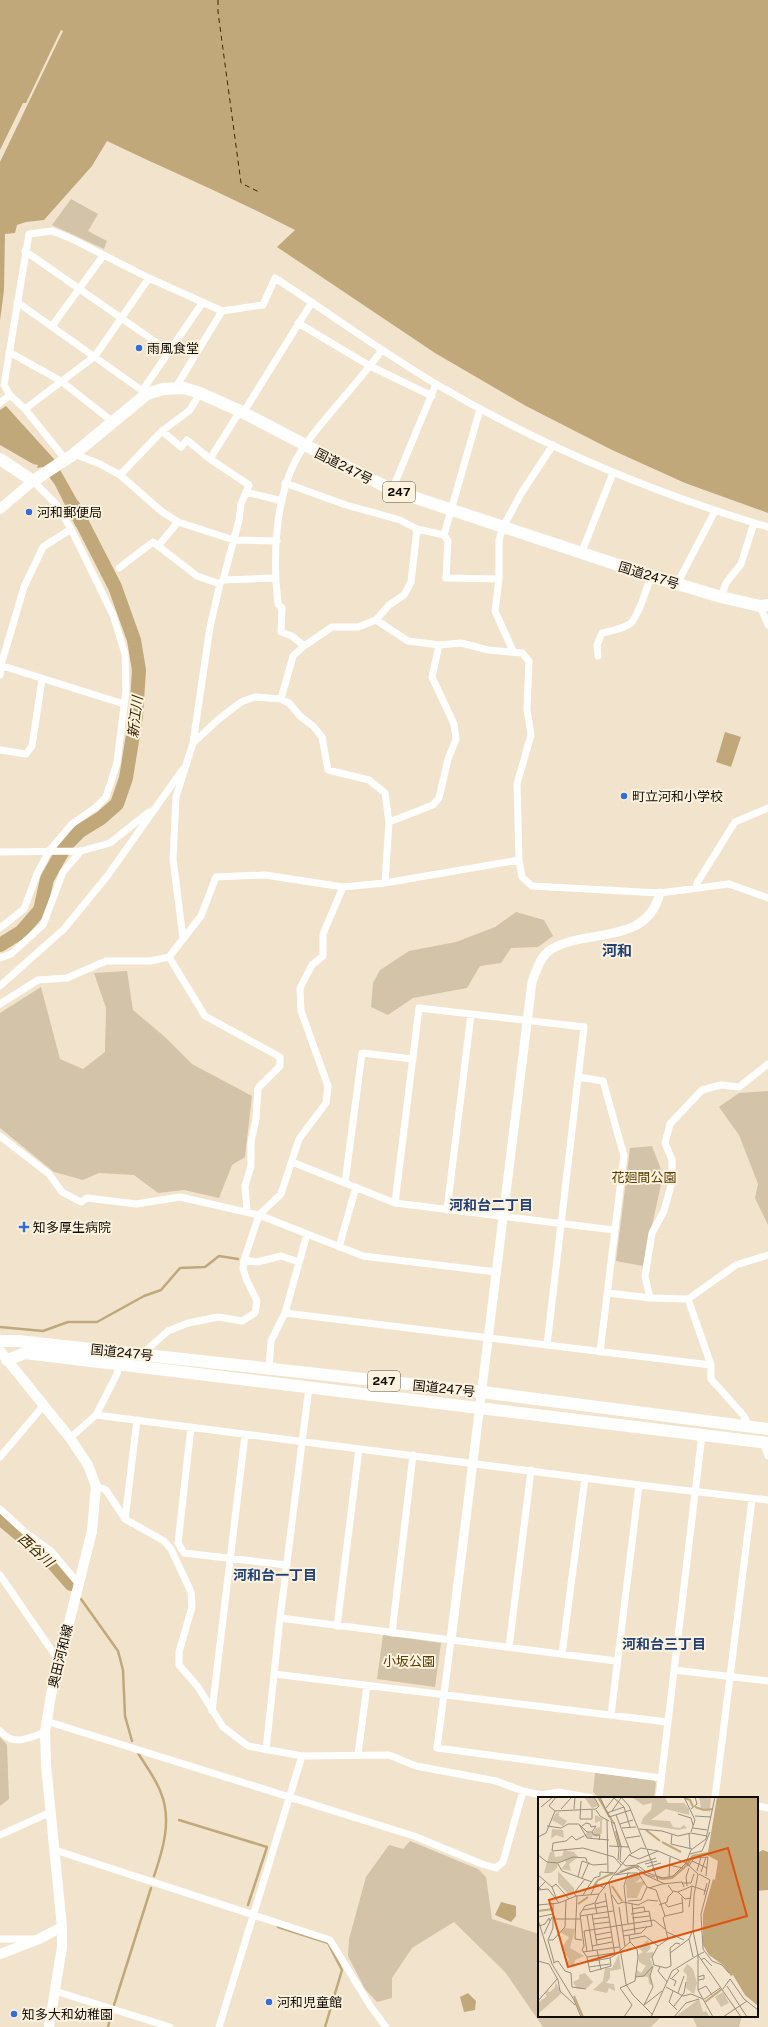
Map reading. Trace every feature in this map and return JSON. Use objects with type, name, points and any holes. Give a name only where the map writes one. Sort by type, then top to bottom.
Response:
[{"type":"highway","name":"国道247号","points":[[36,478],[67,459],[113,422],[144,393],[176,387],[200,393],[241,412],[392,490],[651,576],[721,597],[764,606]]},
{"type":"highway","points":[[0,459],[36,478]]},
{"type":"highway","name":"国道247号","points":[[0,1341],[18,1341],[142,1354],[482,1392],[768,1429]]},
{"type":"highway","name":"国道247号","points":[[3,1355],[25,1353],[766,1442]]},
{"type":"main road","points":[[0,509],[36,478]]},
{"type":"main road","name":"奥田河和線","points":[[3,1355],[70,1438],[88,1465],[96,1486],[92,1531],[59,1661],[46,1720],[46,1765],[62,1927],[62,1947],[49,2027]]},
{"type":"main road","points":[[0,1954],[39,1940],[62,1927]]},
{"type":"street","points":[[277,540],[234,540],[178,522],[161,511],[120,475],[100,464],[67,459],[10,395],[4,385],[29,234],[52,231],[70,238],[149,278],[222,310],[263,305],[274,278],[382,350],[436,384],[480,409],[553,445],[613,472],[715,511],[768,527]]},
{"type":"street","points":[[25,251],[170,352]]},
{"type":"street","points":[[52,326],[103,256]]},
{"type":"street","points":[[24,409],[95,356],[149,278]]},
{"type":"street","points":[[17,302],[95,356],[144,393],[203,302]]},
{"type":"street","points":[[210,459],[312,302]]},
{"type":"street","points":[[176,387],[222,310]]},
{"type":"street","points":[[298,324],[370,366],[432,396]]},
{"type":"street","points":[[304,646],[292,636],[281,632],[282,608],[278,604],[275,578],[277,540],[285,483],[305,446],[382,350]]},
{"type":"street","points":[[9,352],[61,382],[113,422]]},
{"type":"street","points":[[392,490],[436,384]]},
{"type":"street","points":[[120,475],[162,431],[190,410],[200,393]]},
{"type":"street","points":[[1,403],[10,395]]},
{"type":"street","points":[[444,535],[480,409]]},
{"type":"street","points":[[162,431],[181,447],[187,440],[210,459],[249,485],[241,504],[234,540],[210,627],[193,743],[176,797],[173,860],[183,938]]},
{"type":"street","points":[[513,651],[495,611],[500,579],[499,540],[503,527],[522,492],[553,445]]},
{"type":"street","points":[[581,554],[613,472]]},
{"type":"street","points":[[0,928],[24,908],[37,874],[49,851],[72,824],[96,807],[106,797],[117,763],[126,690],[125,654],[113,614],[71,529],[57,505],[36,478]]},
{"type":"street","points":[[285,483],[346,505],[400,520],[417,529],[444,535],[448,541],[446,578],[500,579]]},
{"type":"street","points":[[246,492],[282,501]]},
{"type":"street","points":[[677,584],[715,511]]},
{"type":"street","points":[[158,546],[178,522]]},
{"type":"street","points":[[721,597],[726,583],[741,564],[754,523]]},
{"type":"street","points":[[0,675],[0,665],[24,587],[43,547],[71,529]]},
{"type":"street","points":[[281,700],[293,656],[304,646],[332,627],[358,627],[376,620],[389,604],[404,595],[412,582],[417,529]]},
{"type":"street","points":[[119,568],[153,542],[197,576],[222,582],[275,578]]},
{"type":"street","points":[[598,656],[597,645],[602,633],[619,629],[631,623],[651,576]]},
{"type":"street","points":[[764,606],[768,624]]},
{"type":"street","points":[[376,620],[408,641],[439,645],[461,643],[488,650],[513,651],[522,653],[529,661],[527,709],[531,735],[517,784],[519,860],[522,876],[532,886],[660,893],[730,884],[768,898]]},
{"type":"street","points":[[389,822],[433,805],[439,798],[448,759],[456,739],[454,724],[432,678],[439,645]]},
{"type":"street","points":[[0,665],[124,704]]},
{"type":"street","points":[[0,750],[26,754],[32,746],[42,679]]},
{"type":"street","points":[[193,743],[219,719],[241,702],[255,697],[281,700],[289,703],[300,716],[313,726],[322,737],[328,770],[370,780],[385,793],[389,822],[385,883]]},
{"type":"street","points":[[0,986],[64,929],[108,876],[186,764]]},
{"type":"street","points":[[0,852],[77,852],[110,843],[155,807]]},
{"type":"street","points":[[696,888],[697,883],[735,822],[768,808]]},
{"type":"street","points":[[0,958],[11,954],[43,925],[63,872],[77,852]]},
{"type":"street","points":[[0,1004],[38,980],[67,978],[106,961],[150,961],[168,957],[201,916],[216,877],[265,875],[343,887],[385,883],[519,860]]},
{"type":"street","points":[[142,1354],[168,1331],[188,1323],[218,1317],[242,1321],[255,1313],[257,1301],[243,1269],[244,1260],[259,1215],[281,1194],[299,1139],[326,1103],[328,1086],[301,1011],[300,988],[312,965],[323,956],[323,934],[343,887]]},
{"type":"street","points":[[660,893],[652,913],[643,923],[568,944],[549,951],[538,964],[532,982],[437,1748],[662,1778]]},
{"type":"street","points":[[168,957],[205,1016],[280,1057],[280,1066],[258,1088],[256,1119],[251,1142],[251,1166],[245,1186],[247,1211]]},
{"type":"street","points":[[395,1203],[419,1008],[584,1027],[547,1345]]},
{"type":"street","points":[[447,1210],[472,1014]]},
{"type":"street","points":[[345,1182],[362,1053],[413,1059]]},
{"type":"street","points":[[650,1298],[645,1276],[652,1233],[664,1211],[672,1182],[672,1160],[665,1143],[670,1124],[702,1090],[721,1085],[739,1087],[768,1064]]},
{"type":"street","points":[[578,1077],[603,1081],[624,1156],[600,1352]]},
{"type":"street","points":[[0,1136],[49,1174],[62,1192],[81,1202],[87,1198],[136,1204],[180,1197],[247,1211],[363,1256],[496,1272]]},
{"type":"street","points":[[292,1162],[395,1203],[614,1230]]},
{"type":"street","points":[[339,1247],[356,1187]]},
{"type":"street","points":[[268,1368],[271,1342],[285,1313],[307,1234]]},
{"type":"street","points":[[608,1293],[650,1298],[688,1299],[736,1265],[768,1255]]},
{"type":"street","points":[[244,1260],[257,1262],[281,1256],[299,1262]]},
{"type":"street","points":[[688,1299],[711,1365],[711,1379],[744,1416],[749,1427]]},
{"type":"street","points":[[285,1313],[711,1365]]},
{"type":"street","points":[[70,1438],[96,1415],[119,1365]]},
{"type":"street","points":[[266,1750],[280,1618],[309,1387]]},
{"type":"street","points":[[0,1457],[44,1405]]},
{"type":"street","points":[[96,1415],[302,1442],[472,1462],[638,1485],[768,1500]]},
{"type":"street","points":[[125,1519],[137,1420]]},
{"type":"street","points":[[191,1427],[178,1543],[184,1553],[287,1565]]},
{"type":"street","points":[[212,1711],[245,1434]]},
{"type":"street","points":[[659,1797],[702,1434]]},
{"type":"street","points":[[766,1442],[768,1456]]},
{"type":"street","points":[[337,1626],[359,1449]]},
{"type":"street","points":[[392,1633],[413,1455]]},
{"type":"street","points":[[509,1648],[531,1470]]},
{"type":"street","points":[[562,1654],[585,1478]]},
{"type":"street","points":[[611,1715],[616,1661],[638,1485]]},
{"type":"street","points":[[96,1486],[106,1490],[125,1519],[164,1541],[171,1549],[191,1592],[192,1607],[179,1652],[179,1665],[198,1687],[223,1727],[248,1746],[302,1756],[358,1754],[389,1755],[416,1766],[496,1781],[523,1791],[541,1795],[559,1792],[586,1797]]},
{"type":"street","points":[[715,1797],[752,1499]]},
{"type":"street","points":[[0,1510],[25,1532],[51,1551],[78,1583]]},
{"type":"street","points":[[0,1575],[59,1661]]},
{"type":"street","points":[[280,1618],[616,1661]]},
{"type":"street","points":[[674,1670],[768,1680]]},
{"type":"street","points":[[274,1674],[667,1722]]},
{"type":"street","points":[[358,1754],[367,1686]]},
{"type":"street","points":[[46,1720],[289,1798],[414,1836],[482,1864],[496,1868],[503,1862],[523,1791]]},
{"type":"street","points":[[0,1731],[6,1738],[18,1741],[45,1732]]},
{"type":"street","points":[[218,2027],[302,1756]]},
{"type":"street","points":[[758,1806],[768,1808]]},
{"type":"street","points":[[0,1836],[51,1812]]},
{"type":"street","points":[[55,1850],[330,1940],[371,2007],[386,2027]]},
{"type":"street","points":[[0,1939],[39,1940]]},
{"type":"street","points":[[55,1991],[166,2027]]},
{"type":"green space","points":[[71,199],[98,214],[88,231],[107,241],[104,249],[52,225]]},
{"type":"green space","points":[[516,912],[544,920],[553,936],[538,947],[511,948],[501,963],[480,966],[467,988],[413,998],[388,1015],[371,1007],[373,983],[380,970],[409,951],[456,942],[495,927]]},
{"type":"green space","points":[[127,971],[133,1010],[165,1037],[192,1064],[252,1096],[245,1157],[232,1165],[219,1198],[184,1190],[158,1193],[134,1175],[99,1173],[83,1180],[54,1172],[0,1128],[0,1013],[41,987],[60,1059],[83,1069],[105,1052],[106,1008],[94,973]]},
{"type":"green space","points":[[768,1091],[768,1225],[755,1198],[758,1184],[739,1135],[719,1107],[739,1093]]},
{"type":"green space","name":"花廻間公園","points":[[652,1146],[662,1172],[662,1180],[643,1266],[616,1261],[630,1148]]},
{"type":"green space","name":"小坂公園","points":[[383,1635],[441,1643],[435,1687],[377,1679]]},
{"type":"green space","points":[[0,1737],[7,1745],[9,1799],[0,1806]]},
{"type":"green space","points":[[595,1773],[654,1780],[656,1783],[654,1797],[598,1797],[593,1792]]},
{"type":"green space","points":[[410,1841],[478,1869],[486,1877],[492,1919],[538,1934],[538,2017],[661,2017],[651,2027],[543,2027],[505,1972],[454,1922],[412,1948],[392,1978],[392,1998],[377,2002],[365,1989],[348,1956],[349,1939],[366,1877],[389,1845],[403,1849]]},
{"type":"green space","points":[[692,2017],[742,2017],[739,2027],[697,2027]]},
{"type":"shaded area","points":[[0,0],[768,0],[768,513],[685,483],[612,450],[526,406],[435,353],[277,247],[295,230],[107,141],[92,166],[44,220],[26,222],[17,225],[15,233],[5,234],[4,290],[0,321]]},
{"type":"shaded area","points":[[6,406],[54,459],[89,521],[76,527],[55,485],[42,467],[37,468],[38,465],[33,464],[0,445],[0,410]]},
{"type":"shaded area","points":[[725,732],[741,737],[731,767],[716,762]]},
{"type":"shaded area","points":[[763,1850],[768,1852],[768,1890],[758,1891],[758,1852]]},
{"type":"shaded area","points":[[501,1902],[516,1906],[516,1916],[511,1922],[495,1915]]},
{"type":"shaded area","points":[[468,1993],[476,2001],[475,2010],[464,2012],[460,1997]]},
{"type":"pier","points":[[61,30],[63,31],[0,162],[0,150],[23,103],[26,103]]},
{"type":"waterway","name":"新江川","points":[[0,945],[21,932],[40,910],[47,879],[66,845],[80,831],[101,818],[117,804],[126,778],[136,716],[139,670],[134,640],[115,587],[74,507]]},
{"type":"waterway","points":[[0,1327],[43,1331],[68,1322],[97,1322],[144,1296],[161,1290],[180,1268],[205,1267],[219,1256],[238,1259]]},
{"type":"waterway","name":"西谷川","points":[[0,1518],[50,1560],[71,1584]]},
{"type":"waterway","points":[[81,1599],[118,1651],[123,1670],[125,1716],[132,1741]]},
{"type":"waterway","points":[[138,1753],[159,1788],[166,1814],[165,1835],[154,1876]]},
{"type":"waterway","points":[[179,1820],[267,1847],[248,1905]]},
{"type":"waterway","points":[[114,2005],[151,1888]]},
{"type":"waterway","points":[[278,1927],[328,1943],[342,1970],[325,2027]]},
{"type":"waterway","points":[[108,2027],[111,2015]]},
{"type":"ferry route","points":[[218,0],[218,12],[241,183],[259,192]]},
{"type":"place","name":"雨風食堂","points":[[139,348]]},
{"type":"place","name":"河和郵便局","points":[[29,512]]},
{"type":"place","name":"町立河和小学校","points":[[624,796]]},
{"type":"place","name":"知多厚生病院","points":[[24,1227]]},
{"type":"place","name":"河和児童館","points":[[269,2002]]},
{"type":"place","name":"知多大和幼稚園","points":[[14,2014]]},
{"type":"district","name":"河和","points":[[617,951]]},
{"type":"district","name":"河和台二丁目","points":[[491,1205]]},
{"type":"district","name":"河和台一丁目","points":[[275,1575]]},
{"type":"district","name":"河和台三丁目","points":[[664,1644]]}]
